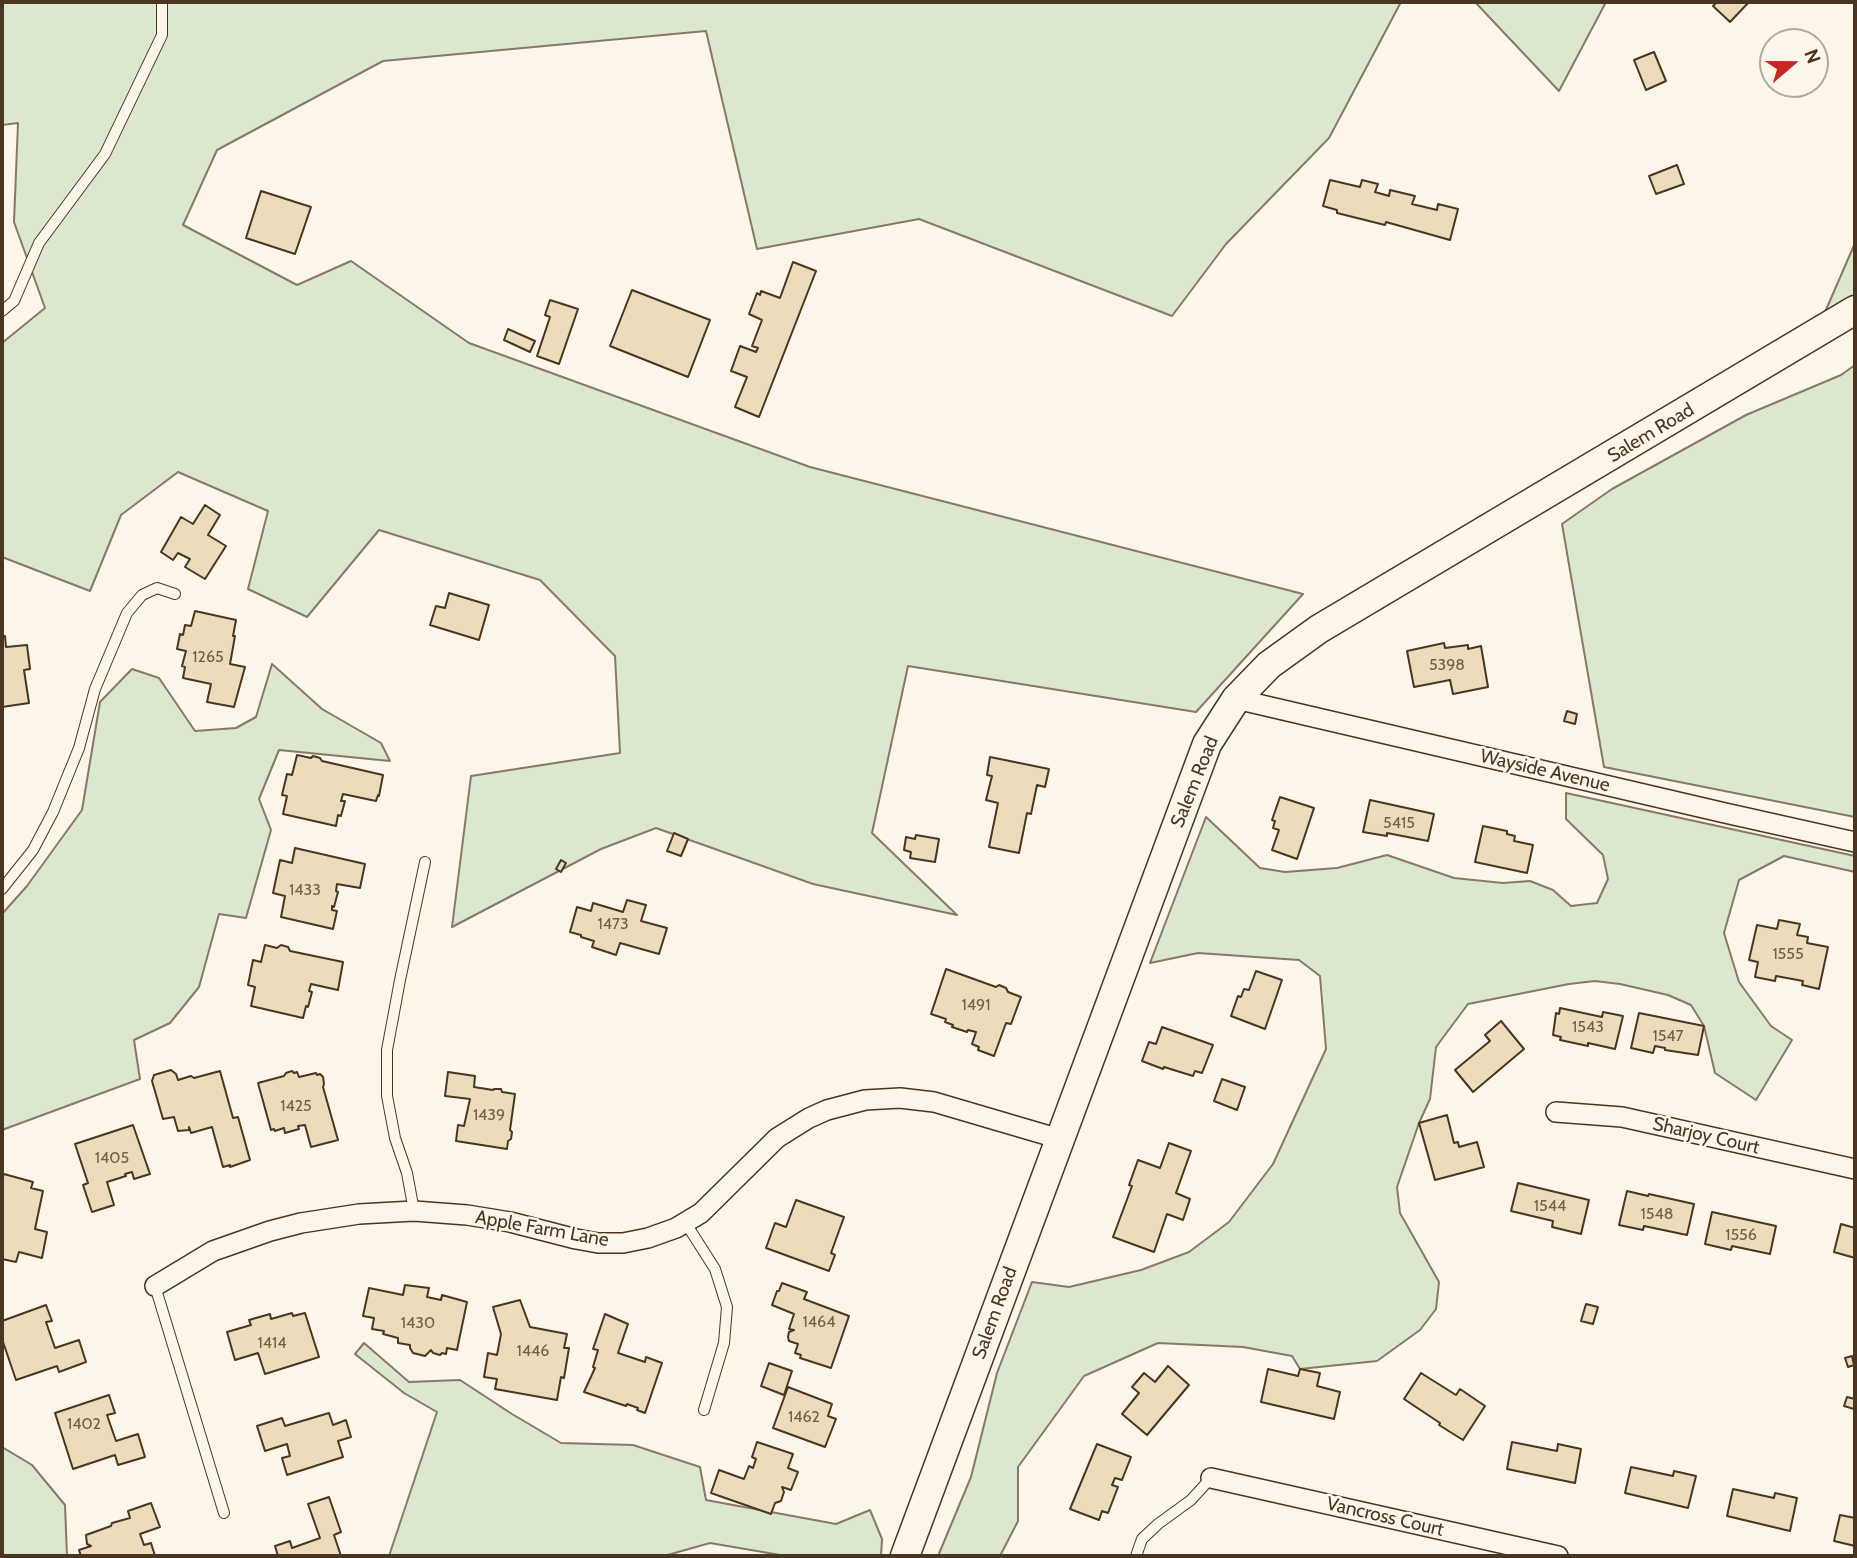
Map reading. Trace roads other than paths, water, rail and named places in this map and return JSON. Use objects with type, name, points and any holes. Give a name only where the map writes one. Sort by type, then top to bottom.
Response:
[{"type":"street","name":"Salem Road","points":[[905,1556],[1207,744],[1236,699],[1269,665],[1319,629],[1855,310]]},
{"type":"street","name":"Wayside Avenue","points":[[1236,699],[1855,842]]},
{"type":"street","name":"Apple Farm Lane","points":[[155,1286],[213,1251],[270,1231],[330,1217],[359,1214],[414,1211],[467,1215],[598,1242],[623,1243],[648,1238],[676,1228],[701,1213],[777,1138],[809,1118],[865,1100],[901,1098],[934,1102],[1060,1139]]},
{"type":"street","name":"Sharjoy Court","points":[[1556,1112],[1622,1117],[1855,1169]]},
{"type":"street","name":"Vancross Court","points":[[1212,1478],[1558,1556]]},
{"type":"lane","points":[[2,312],[14,301],[39,243],[105,154],[162,35],[162,2]]},
{"type":"lane","points":[[2,889],[33,850],[53,813],[79,748],[95,688],[127,614],[142,595],[157,588],[175,594]]},
{"type":"lane","points":[[414,1211],[387,1096],[387,1050],[425,862]]},
{"type":"lane","points":[[685,1222],[715,1269],[727,1307],[724,1343],[704,1410]]},
{"type":"lane","points":[[155,1286],[224,1513]]},
{"type":"lane","points":[[1136,1556],[1142,1539],[1191,1500],[1212,1478]]}]
